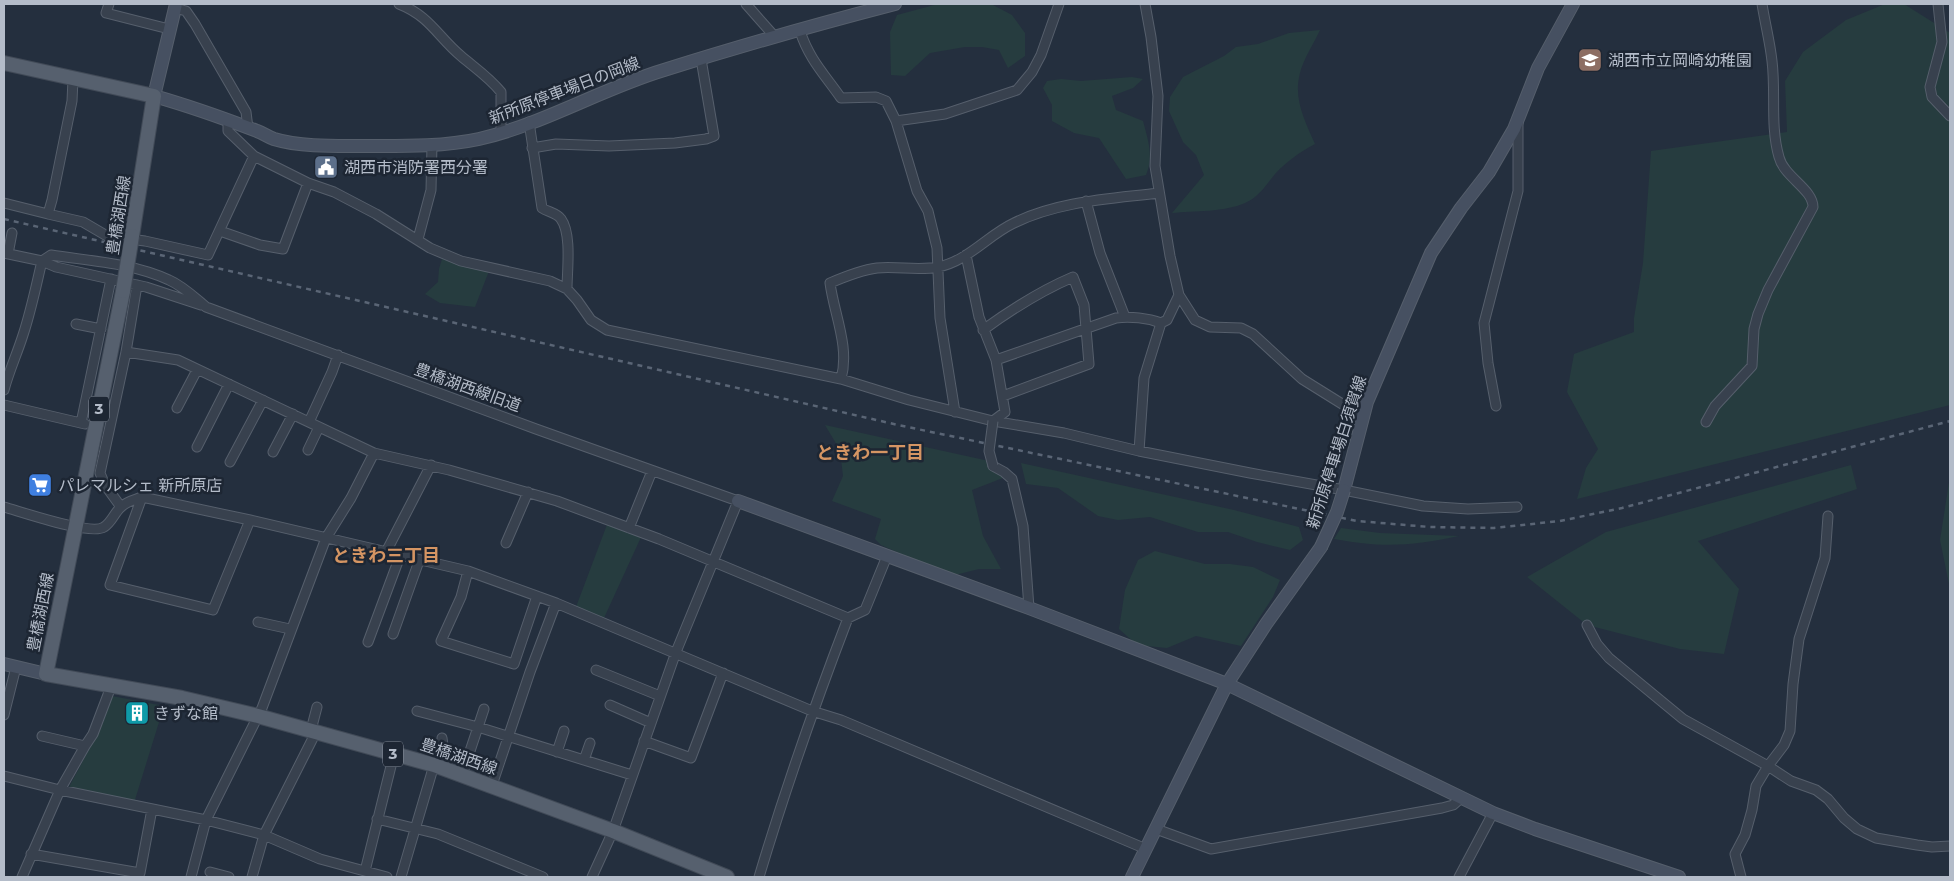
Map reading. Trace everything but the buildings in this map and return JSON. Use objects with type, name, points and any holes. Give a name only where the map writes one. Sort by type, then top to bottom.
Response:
[{"type":"main road","name":"新所原停車場日の岡線","points":[[154,96],[228,120],[274,139],[298,143],[342,146],[432,144],[479,139],[573,106],[625,83],[775,37],[895,4]]},
{"type":"main road","name":"新所原停車場白須賀線","points":[[1132,877],[1227,684],[1266,624],[1321,547],[1337,512],[1344,490],[1367,402],[1431,253],[1461,208],[1489,172],[1514,129],[1538,68],[1573,4]]},
{"type":"main road","points":[[4,63],[154,96],[175,6]]},
{"type":"main road","name":"豊橋湖西線","points":[[154,96],[123,291],[46,674],[112,684],[258,716],[435,765],[613,831],[712,875],[727,877]]},
{"type":"main road","name":"豊橋湖西線旧道","points":[[738,501],[1227,684],[1493,813],[1679,877]]},
{"type":"main road","points":[[10,666],[46,674]]},
{"type":"street","points":[[109,4],[106,13],[170,29]]},
{"type":"street","points":[[399,4],[426,19],[460,55],[480,69],[502,92],[502,132]]},
{"type":"street","points":[[746,4],[775,37]]},
{"type":"street","points":[[896,121],[945,114],[1017,90],[1032,72],[1042,55],[1059,4]]},
{"type":"street","points":[[1145,4],[1158,96],[1155,166],[1179,295],[1195,320],[1210,327],[1240,328],[1253,334],[1302,379],[1363,417]]},
{"type":"street","points":[[1706,422],[1715,406],[1728,390],[1752,366],[1754,329],[1758,314],[1768,290],[1812,207],[1810,196],[1780,164],[1776,148],[1772,61],[1762,4]]},
{"type":"street","points":[[1938,4],[1942,42],[1930,87],[1932,97],[1950,116]]},
{"type":"street","points":[[175,6],[186,11],[195,24],[246,112],[248,128]]},
{"type":"street","points":[[800,31],[805,48],[815,65],[841,98],[876,97],[886,101],[896,121],[917,191],[928,211],[937,248],[940,318],[955,412]]},
{"type":"street","points":[[532,148],[556,144],[609,146],[676,143],[714,136],[701,59]]},
{"type":"street","points":[[48,214],[72,101],[73,79]]},
{"type":"street","points":[[1496,406],[1488,362],[1484,323],[1518,191],[1518,115]]},
{"type":"street","points":[[228,120],[228,131],[254,156],[308,183],[334,192],[360,205],[430,248],[461,261],[550,280],[567,289],[578,300],[591,320],[607,330],[841,379],[955,412],[993,421],[1064,433],[1139,451],[1423,506],[1468,510],[1517,507]]},
{"type":"street","points":[[530,122],[532,148],[542,208],[562,219],[567,235],[567,289]]},
{"type":"street","points":[[418,239],[431,190],[432,144]]},
{"type":"street","points":[[4,203],[83,222],[107,236],[145,241],[208,256],[254,156]]},
{"type":"street","points":[[220,231],[260,244],[283,249],[308,183]]},
{"type":"street","points":[[841,379],[844,368],[843,348],[830,283],[876,268],[938,267],[966,255],[994,233],[1028,216],[1066,204],[1159,193]]},
{"type":"street","points":[[1086,201],[1100,253],[1125,317]]},
{"type":"street","points":[[12,233],[6,253],[42,261],[56,267],[137,285],[206,307]]},
{"type":"street","name":"豊橋湖西線旧道","points":[[42,261],[51,255],[146,271],[183,288],[206,307],[738,501]]},
{"type":"street","points":[[966,255],[983,330],[996,360],[1003,396],[1005,412],[993,421],[989,451],[993,466],[1012,479],[1023,526],[1028,608]]},
{"type":"street","points":[[4,390],[7,367],[25,328],[42,261]]},
{"type":"street","points":[[983,330],[1013,308],[1045,289],[1072,277],[1084,305],[1088,364],[1003,396]]},
{"type":"street","points":[[4,405],[83,424],[111,279]]},
{"type":"street","points":[[120,507],[105,485],[100,472],[126,352],[137,285]]},
{"type":"street","points":[[1139,451],[1144,378],[1161,324],[1167,320],[1179,295]]},
{"type":"street","points":[[996,360],[1116,318],[1125,317],[1154,321],[1161,324]]},
{"type":"street","points":[[76,324],[102,329]]},
{"type":"street","points":[[126,352],[178,360],[374,453],[431,465],[528,492],[592,513],[848,618]]},
{"type":"street","points":[[309,422],[338,355]]},
{"type":"street","points":[[177,408],[197,370]]},
{"type":"street","points":[[197,447],[230,384]]},
{"type":"street","points":[[230,462],[264,400]]},
{"type":"street","points":[[273,452],[293,414]]},
{"type":"street","points":[[308,450],[319,427]]},
{"type":"street","points":[[191,877],[206,820],[258,716],[326,538],[351,498],[374,453]]},
{"type":"street","points":[[386,552],[431,465]]},
{"type":"street","points":[[629,528],[652,471]]},
{"type":"street","points":[[506,543],[528,492]]},
{"type":"street","points":[[4,507],[83,529],[102,529],[110,523],[120,507],[130,501],[142,498],[250,520],[468,571],[556,603],[676,652],[812,711],[841,720],[1146,849]]},
{"type":"street","points":[[142,498],[110,585],[213,610],[250,520]]},
{"type":"street","points":[[592,877],[613,831],[676,652],[715,562],[738,501]]},
{"type":"street","points":[[1741,877],[1735,854],[1745,835],[1756,786],[1784,745],[1790,731],[1793,684],[1799,639],[1825,558],[1828,516]]},
{"type":"street","points":[[368,642],[400,556]]},
{"type":"street","points":[[759,877],[812,711],[848,618],[865,610],[887,556]]},
{"type":"street","points":[[393,634],[419,561]]},
{"type":"street","points":[[468,571],[461,597],[441,641],[514,664],[537,596]]},
{"type":"street","points":[[492,786],[507,736],[556,603]]},
{"type":"street","points":[[258,622],[290,629]]},
{"type":"street","points":[[1587,625],[1597,644],[1609,658],[1656,699],[1683,719],[1768,766],[1791,781],[1816,790],[1828,799],[1844,818],[1857,829],[1876,838],[1924,846],[1950,846]]},
{"type":"street","points":[[4,714],[10,666]]},
{"type":"street","points":[[596,670],[660,696]]},
{"type":"street","points":[[644,741],[691,758],[723,673]]},
{"type":"street","points":[[22,877],[60,790],[94,734],[112,684]]},
{"type":"street","points":[[610,705],[651,723]]},
{"type":"street","points":[[252,877],[264,835],[314,731],[317,707]]},
{"type":"street","points":[[462,775],[484,709]]},
{"type":"street","points":[[417,711],[478,727],[632,775]]},
{"type":"street","points":[[557,752],[564,731]]},
{"type":"street","points":[[42,736],[85,746]]},
{"type":"street","points":[[401,877],[435,765],[443,745],[442,738]]},
{"type":"street","points":[[584,760],[590,743]]},
{"type":"street","points":[[366,871],[394,754]]},
{"type":"street","points":[[4,776],[60,790],[206,820],[264,835],[320,858],[387,877]]},
{"type":"street","points":[[1156,830],[1211,849],[1442,808],[1453,805],[1461,798]]},
{"type":"street","points":[[31,854],[140,873],[152,809]]},
{"type":"street","points":[[1459,877],[1493,813]]},
{"type":"street","points":[[377,819],[438,834],[543,877]]},
{"type":"street","points":[[210,872],[229,877]]},
{"type":"green space","points":[[938,4],[993,5],[1012,15],[1025,33],[1025,56],[1008,68],[999,50],[965,47],[930,53],[905,76],[891,75],[890,32],[897,15]]},
{"type":"green space","points":[[1885,4],[1904,4],[1950,33],[1950,405],[1577,499],[1586,468],[1598,449],[1567,392],[1574,354],[1634,332],[1634,318],[1643,263],[1651,151],[1787,132],[1785,81],[1803,52],[1846,20]]},
{"type":"green space","points":[[1320,30],[1304,63],[1298,83],[1301,110],[1315,144],[1289,161],[1258,194],[1245,203],[1219,210],[1172,213],[1204,175],[1196,155],[1183,142],[1169,111],[1170,97],[1183,77],[1224,56],[1236,47],[1258,44],[1289,33]]},
{"type":"green space","points":[[1132,77],[1143,79],[1133,88],[1112,96],[1116,110],[1143,121],[1147,135],[1150,161],[1146,175],[1126,179],[1099,138],[1074,133],[1052,121],[1052,105],[1043,88],[1047,81],[1061,79],[1081,81]]},
{"type":"green space","points":[[442,259],[489,271],[475,307],[440,303],[425,294],[438,282]]},
{"type":"green space","points":[[825,425],[989,461],[1008,476],[972,490],[983,536],[1001,569],[979,569],[951,576],[881,545],[875,539],[881,519],[832,501],[843,476],[840,450]]},
{"type":"green space","points":[[1021,463],[1234,510],[1299,527],[1303,540],[1290,550],[1257,542],[1228,532],[1198,532],[1150,517],[1118,520],[1098,516],[1058,488],[1026,484]]},
{"type":"green space","points":[[1851,465],[1857,489],[1698,541],[1739,589],[1724,654],[1680,649],[1587,625],[1527,577],[1606,532]]},
{"type":"green space","points":[[1950,476],[1950,589],[1940,540]]},
{"type":"green space","points":[[608,522],[642,535],[604,618],[576,607]]},
{"type":"green space","points":[[1341,528],[1380,533],[1459,536],[1411,544],[1367,544],[1334,539]]},
{"type":"green space","points":[[1155,551],[1205,564],[1230,564],[1253,567],[1280,580],[1273,597],[1241,646],[1196,636],[1167,648],[1137,645],[1119,629],[1125,590],[1138,560]]},
{"type":"green space","points":[[112,696],[164,706],[134,803],[68,789],[102,725]]},
{"type":"railway","points":[[4,219],[898,425],[1357,521],[1430,527],[1494,528],[1560,521],[1622,508],[1950,421]]},
{"type":"place","name":"湖西市立岡崎幼稚園","points":[[1590,60]]},
{"type":"place","name":"湖西市消防署西分署","points":[[326,167]]},
{"type":"place","name":"パレマルシェ 新所原店","points":[[40,485]]},
{"type":"place","name":"きずな館","points":[[137,713]]},
{"type":"district","name":"ときわ一丁目","points":[[870,453]]},
{"type":"district","name":"ときわ三丁目","points":[[386,556]]}]
